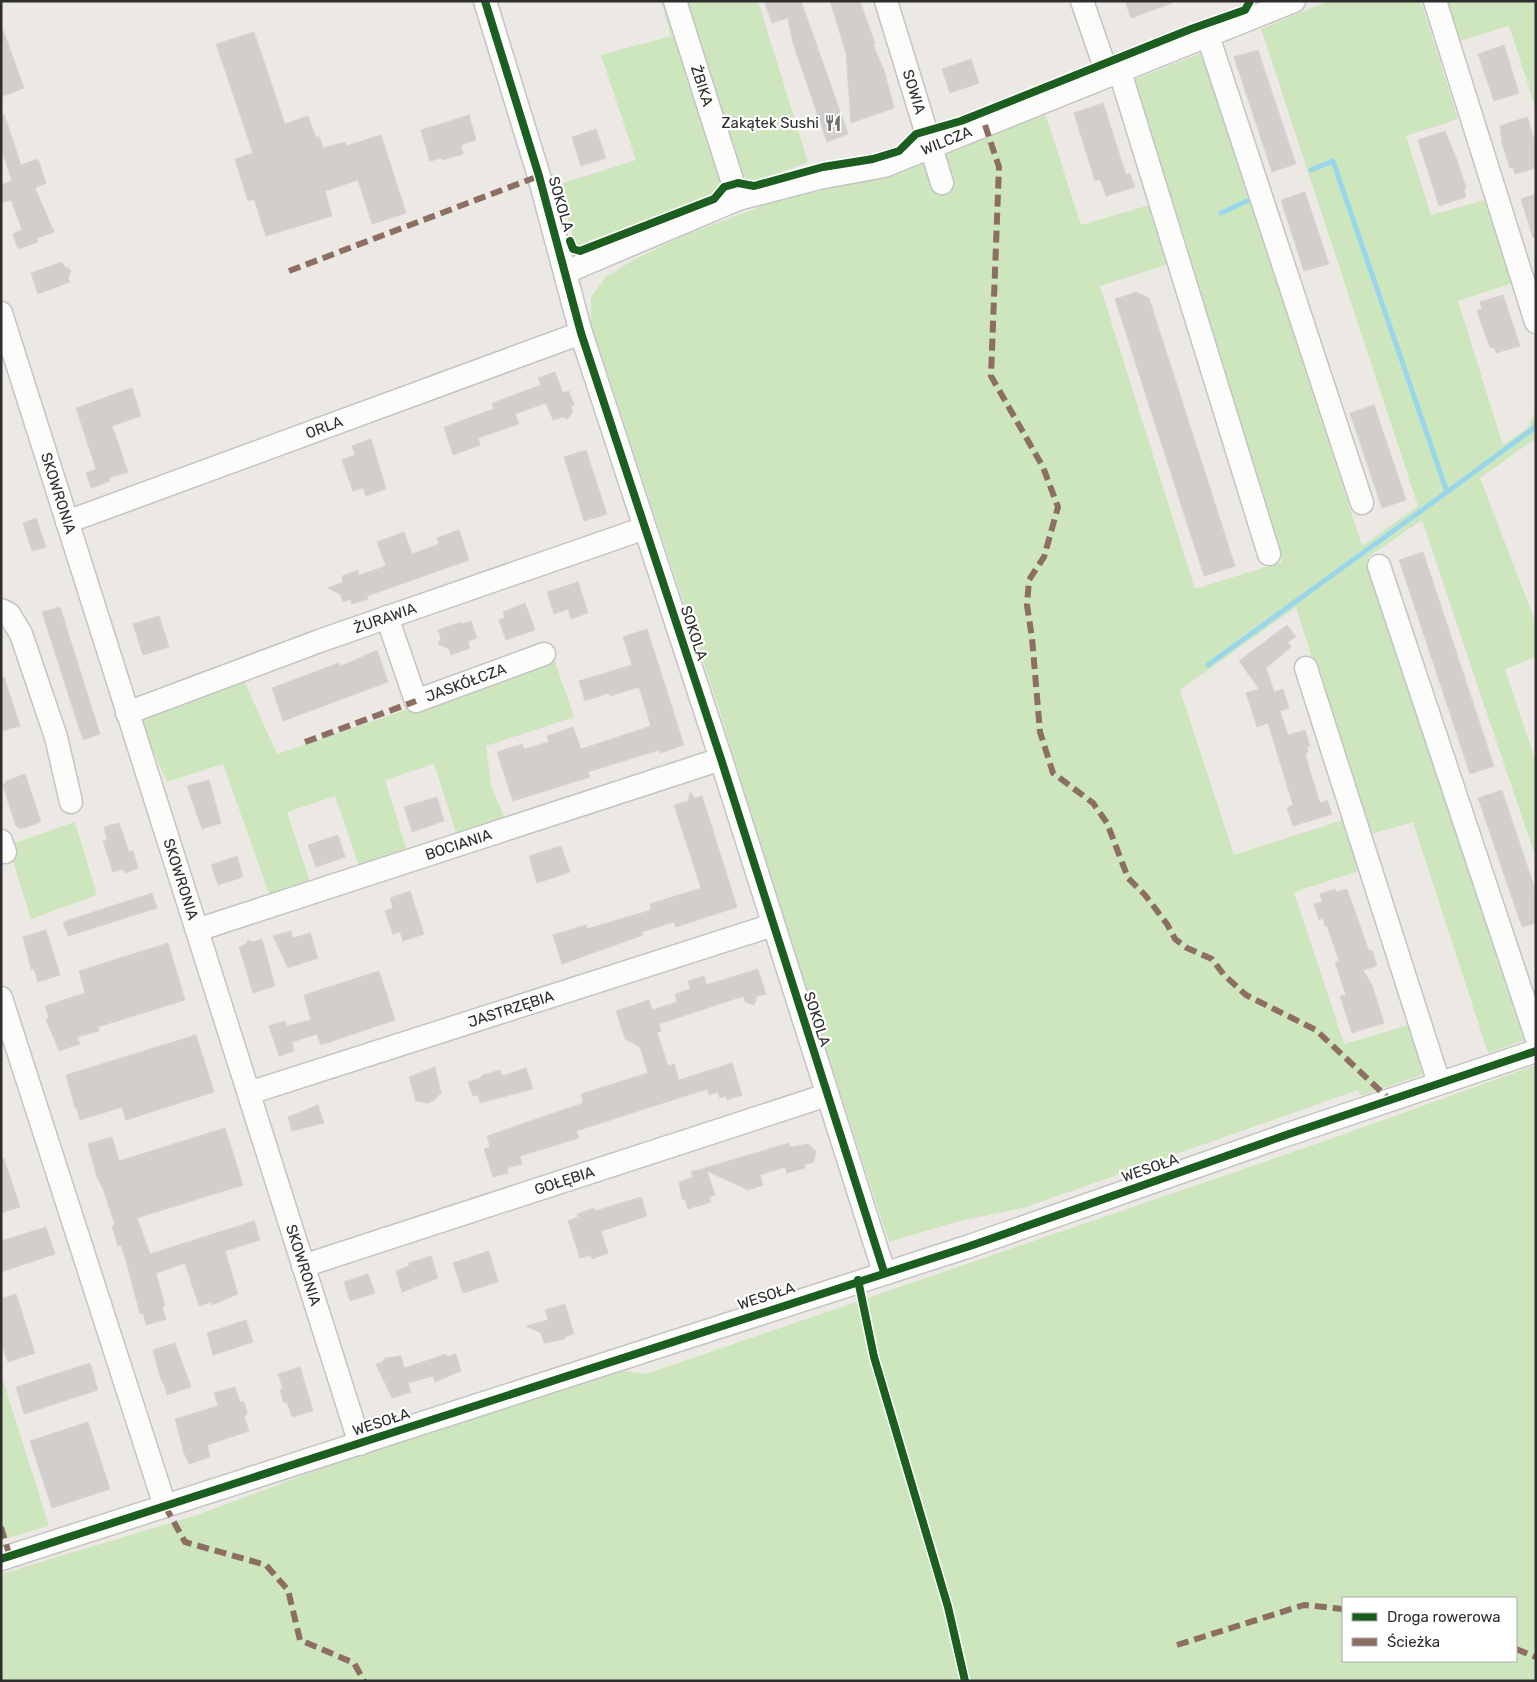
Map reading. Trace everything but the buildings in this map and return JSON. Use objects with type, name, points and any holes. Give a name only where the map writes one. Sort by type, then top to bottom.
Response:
[{"type":"street","name":"SOKOLA","points":[[484,1],[539,176],[581,333],[721,758],[884,1272]]},
{"type":"street","name":"ŻBIKA","points":[[674,1],[738,199]]},
{"type":"street","name":"SOWIA","points":[[886,1],[942,183]]},
{"type":"street","points":[[1082,1],[1114,74],[1269,554]]},
{"type":"street","name":"WILCZA","points":[[566,272],[738,199],[819,178],[884,166],[1208,36],[1262,7],[1294,1]]},
{"type":"street","points":[[1435,1],[1536,322]]},
{"type":"street","points":[[1208,36],[1362,503]]},
{"type":"street","name":"SKOWRONIA","points":[[1,313],[126,713],[360,1444]]},
{"type":"street","name":"ORLA","points":[[67,522],[412,397],[581,333]]},
{"type":"street","name":"ŻURAWIA","points":[[126,713],[387,617],[645,528]]},
{"type":"street","points":[[1379,566],[1536,1036]]},
{"type":"street","points":[[1,610],[9,614],[22,634],[56,737],[71,802]]},
{"type":"street","name":"JASKÓŁCZA","points":[[387,617],[416,701],[544,654]]},
{"type":"street","points":[[1306,668],[1439,1084]]},
{"type":"street","name":"BOCIANIA","points":[[196,930],[721,758]]},
{"type":"street","name":"JASTRZĘBIA","points":[[249,1093],[773,925]]},
{"type":"street","points":[[2,1005],[165,1506]]},
{"type":"street","name":"WESOŁA","points":[[1,1559],[360,1444],[884,1272],[970,1246],[1536,1051]]},
{"type":"street","name":"GOŁĘBIA","points":[[303,1266],[827,1095]]},
{"type":"green space","points":[[661,1],[758,1],[808,162],[577,250],[557,185],[636,160],[601,55],[671,36]]},
{"type":"green space","points":[[1328,1],[1421,1],[1458,119],[1406,136],[1431,215],[1485,200],[1513,283],[1458,301],[1503,445],[1527,428],[1536,410],[1535,439],[1480,478],[1536,623],[1536,657],[1505,669],[1536,762],[1536,859],[1422,520],[1368,557],[1526,1040],[1488,1053],[1413,822],[1368,835],[1296,607],[1180,690],[1234,855],[1346,819],[1362,870],[1294,892],[1344,1044],[1412,1024],[1427,1073],[1360,1096],[1358,1090],[1026,1207],[956,1222],[889,1242],[771,881],[720,712],[591,325],[591,297],[606,277],[635,259],[685,235],[775,201],[900,173],[1045,113],[1081,225],[1153,204],[1172,263],[1100,286],[1195,589],[1282,562],[1189,254],[1133,80],[1204,52],[1362,546],[1418,506],[1261,29]]},
{"type":"green space","points":[[1441,1],[1536,1],[1536,109],[1509,26],[1455,42]]},
{"type":"green space","points":[[554,659],[574,717],[486,746],[491,785],[505,819],[457,835],[434,764],[385,780],[407,851],[359,866],[335,796],[287,812],[310,882],[270,896],[223,764],[167,782],[137,714],[242,676],[277,754]]},
{"type":"green space","points":[[75,822],[97,895],[31,919],[8,845]]},
{"type":"green space","points":[[1536,1065],[1536,1681],[1,1681],[1,1574],[197,1515],[358,1455],[611,1369],[646,1374],[1325,1141]]},
{"type":"green space","points":[[1,1374],[49,1526],[1,1540]]},
{"type":"waterway","points":[[1311,170],[1333,161],[1447,492],[1534,428],[1536,423]]},
{"type":"waterway","points":[[1221,213],[1247,201]]},
{"type":"waterway","points":[[1208,665],[1447,492]]},
{"type":"marked path","points":[[985,125],[999,167],[991,376],[1043,467],[1058,507],[1044,557],[1029,580],[1027,605],[1032,638],[1040,732],[1053,773],[1093,803],[1107,823],[1128,878],[1145,895],[1167,924],[1175,939],[1187,948],[1212,959],[1224,975],[1246,995],[1316,1030],[1390,1100]]},
{"type":"marked path","points":[[289,271],[539,176]]},
{"type":"marked path","points":[[305,742],[416,701]]},
{"type":"marked path","points":[[165,1506],[185,1542],[266,1565],[288,1590],[300,1640],[354,1663],[364,1681]]},
{"type":"marked path","points":[[1,1527],[10,1557]]},
{"type":"marked path","points":[[1177,1645],[1304,1605],[1342,1609]]},
{"type":"marked path","points":[[1517,1649],[1536,1657]]},
{"type":"cycle path","points":[[485,1],[539,176],[581,333],[721,759],[884,1272]]},
{"type":"cycle path","points":[[570,241],[573,249],[580,251],[714,199],[724,187],[738,183],[754,186],[823,167],[873,159],[899,151],[916,134],[961,121],[1191,29],[1245,10],[1250,1]]},
{"type":"cycle path","points":[[1,1559],[970,1246],[1286,1135],[1536,1051]]},
{"type":"cycle path","points":[[858,1280],[874,1357],[948,1607],[965,1681]]},
{"type":"place","name":"Zakątek Sushi","points":[[833,123]]}]
